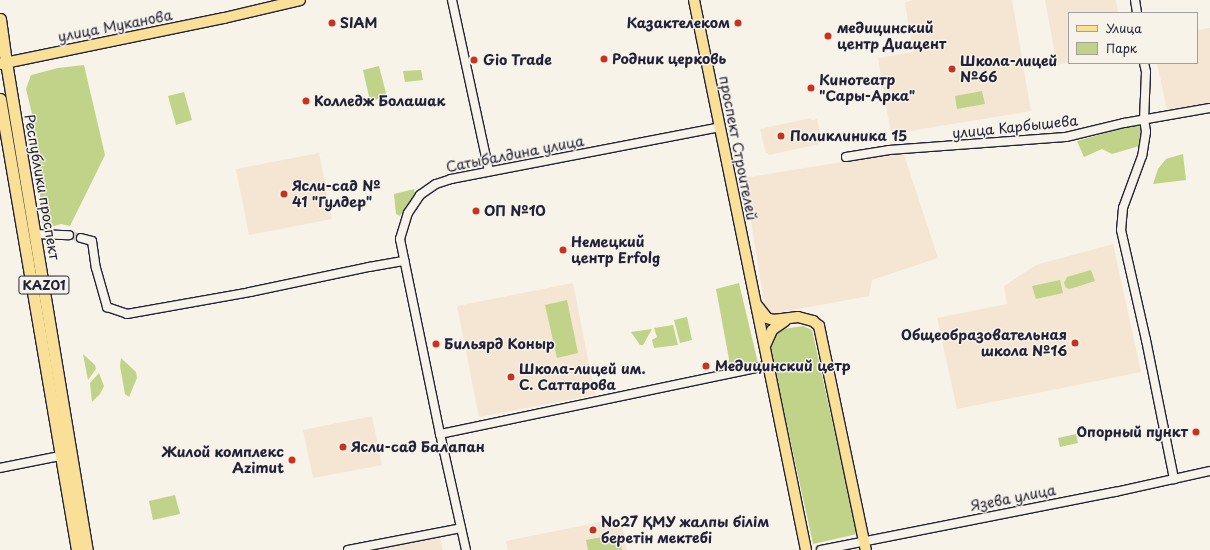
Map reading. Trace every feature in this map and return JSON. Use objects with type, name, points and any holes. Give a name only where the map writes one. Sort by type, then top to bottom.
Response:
[{"type":"highway","name":"Республики проспект","points":[[0,19],[3,63],[35,234],[66,455],[77,550]]},
{"type":"highway","name":"Республики проспект","points":[[0,99],[66,455],[87,550]]},
{"type":"main road","name":"улица Муканова","points":[[3,63],[224,18],[300,0]]},
{"type":"main road","name":"проспект Строителей","points":[[694,0],[806,550]]},
{"type":"main road","name":"проспект Строителей","points":[[755,302],[767,318],[773,320],[798,317],[813,321],[819,326],[865,546]]},
{"type":"main road","points":[[765,348],[772,330],[789,319]]},
{"type":"street","points":[[452,0],[489,171]]},
{"type":"street","points":[[1134,0],[1137,12]]},
{"type":"street","points":[[1144,64],[1146,72],[1144,119],[1146,132],[1142,156],[1123,208],[1121,230],[1146,340],[1174,479]]},
{"type":"street","name":"улица Карбышева","points":[[846,157],[889,150],[1066,137],[1144,119],[1210,108]]},
{"type":"street","name":"Сатыбалдина улица","points":[[466,550],[440,434],[400,239],[408,213],[420,196],[436,184],[489,171],[720,127]]},
{"type":"street","points":[[35,234],[69,235]]},
{"type":"street","points":[[81,238],[92,241],[96,268],[107,306],[126,314],[250,292],[368,267],[404,261]]},
{"type":"street","points":[[440,434],[769,365]]},
{"type":"street","points":[[0,468],[66,455]]},
{"type":"street","name":"Язева улица","points":[[821,550],[865,546],[1210,471]]},
{"type":"street","points":[[348,550],[461,528]]},
{"type":"shaded area","name":"Школа-лицей №66","points":[[914,0],[1012,0],[1031,111],[891,134],[878,58],[913,52],[905,2]]},
{"type":"shaded area","points":[[1045,0],[1116,0],[1118,12],[1068,12],[1068,62],[1057,65]]},
{"type":"shaded area","points":[[1210,28],[1210,103],[1167,110],[1157,64],[1198,64],[1198,30]]},
{"type":"shaded area","points":[[811,118],[812,120],[817,119],[821,137],[818,138],[819,144],[769,155],[766,153],[760,129]]},
{"type":"shaded area","points":[[903,152],[938,258],[872,280],[869,296],[766,315],[744,178]]},
{"type":"shaded area","name":"Ясли-сад № 41 \"Гулдер\"","points":[[319,153],[332,219],[249,235],[236,169]]},
{"type":"shaded area","name":"Общеобразовательная школа №16","points":[[1113,244],[1141,372],[957,409],[937,318],[1007,304],[1004,286],[1036,265]]},
{"type":"shaded area","points":[[573,283],[595,395],[479,417],[457,306]]},
{"type":"shaded area","name":"Ясли-сад Балапан","points":[[372,416],[382,465],[313,478],[303,430]]},
{"type":"shaded area","name":"No27 ҚМУ жалпы білім беретін мектебі","points":[[621,518],[627,550],[508,550],[506,541]]},
{"type":"shaded area","points":[[440,536],[443,550],[375,550]]},
{"type":"green space","points":[[84,65],[105,155],[70,226],[61,224],[47,228],[43,226],[32,114],[26,89],[31,75],[58,68]]},
{"type":"green space","points":[[379,66],[387,97],[370,101],[363,70]]},
{"type":"green space","points":[[421,70],[423,80],[405,82],[403,71]]},
{"type":"green space","points":[[982,91],[985,104],[957,109],[955,96]]},
{"type":"green space","points":[[184,92],[192,120],[176,125],[168,96]]},
{"type":"green space","points":[[1134,125],[1141,127],[1139,146],[1112,154],[1102,149],[1084,157],[1077,141]]},
{"type":"green space","points":[[1183,154],[1186,180],[1153,184],[1158,169],[1166,159]]},
{"type":"green space","points":[[414,189],[415,193],[400,216],[396,214],[394,194]]},
{"type":"green space","points":[[1091,270],[1095,281],[1070,289],[1066,288],[1064,283],[1067,277]]},
{"type":"green space","points":[[1060,280],[1063,293],[1036,299],[1032,286]]},
{"type":"green space","points":[[739,283],[758,363],[727,370],[729,359],[716,289]]},
{"type":"green space","points":[[567,300],[578,353],[557,358],[545,305]]},
{"type":"green space","points":[[687,317],[692,340],[680,343],[674,320]]},
{"type":"green space","points":[[673,325],[678,345],[654,348],[652,340],[657,337],[654,328]]},
{"type":"green space","points":[[803,326],[812,330],[857,534],[813,544],[770,347],[777,330]]},
{"type":"green space","points":[[652,329],[643,345],[640,345],[631,332]]},
{"type":"green space","points":[[83,354],[95,365],[96,369],[88,380]]},
{"type":"green space","points":[[121,358],[136,372],[137,378],[129,397],[125,394],[120,366]]},
{"type":"green space","points":[[99,373],[104,386],[100,394],[92,402],[90,383]]},
{"type":"green space","points":[[1076,434],[1078,443],[1060,447],[1058,438]]},
{"type":"green space","points":[[175,495],[180,514],[153,520],[149,501]]},
{"type":"green space","points":[[619,534],[622,550],[588,550],[586,540]]},
{"type":"tunnel","points":[[69,235],[81,238]]},
{"type":"place","name":"SIAM","points":[[332,23]]},
{"type":"place","name":"Казактелеком","points":[[738,23]]},
{"type":"place","name":"медицинский центр Диацент","points":[[828,36]]},
{"type":"place","name":"Родник церковь","points":[[604,59]]},
{"type":"place","name":"Gio Trade","points":[[474,60]]},
{"type":"place","name":"Школа-лицей №66","points":[[952,69]]},
{"type":"place","name":"Кинотеатр \"Сары-Арка\"","points":[[811,88]]},
{"type":"place","name":"Колледж Болашак","points":[[306,101]]},
{"type":"place","name":"Поликлиника 15","points":[[781,136]]},
{"type":"place","name":"Ясли-сад № 41 \"Гулдер\"","points":[[284,194]]},
{"type":"place","name":"ОП №10","points":[[476,211]]},
{"type":"place","name":"Немецкий центр Erfolg","points":[[563,250]]},
{"type":"place","name":"Общеобразовательная школа №16","points":[[1075,343]]},
{"type":"place","name":"Бильярд Коныр","points":[[436,344]]},
{"type":"place","name":"Медицинский цетр","points":[[706,366]]},
{"type":"place","name":"Школа-лицей им. С. Саттарова","points":[[511,377]]},
{"type":"place","name":"Опорный пункт","points":[[1196,432]]},
{"type":"place","name":"Ясли-сад Балапан","points":[[343,447]]},
{"type":"place","name":"Жилой комплекс Azimut","points":[[292,460]]},
{"type":"place","name":"No27 ҚМУ жалпы білім беретін мектебі","points":[[593,530]]}]
